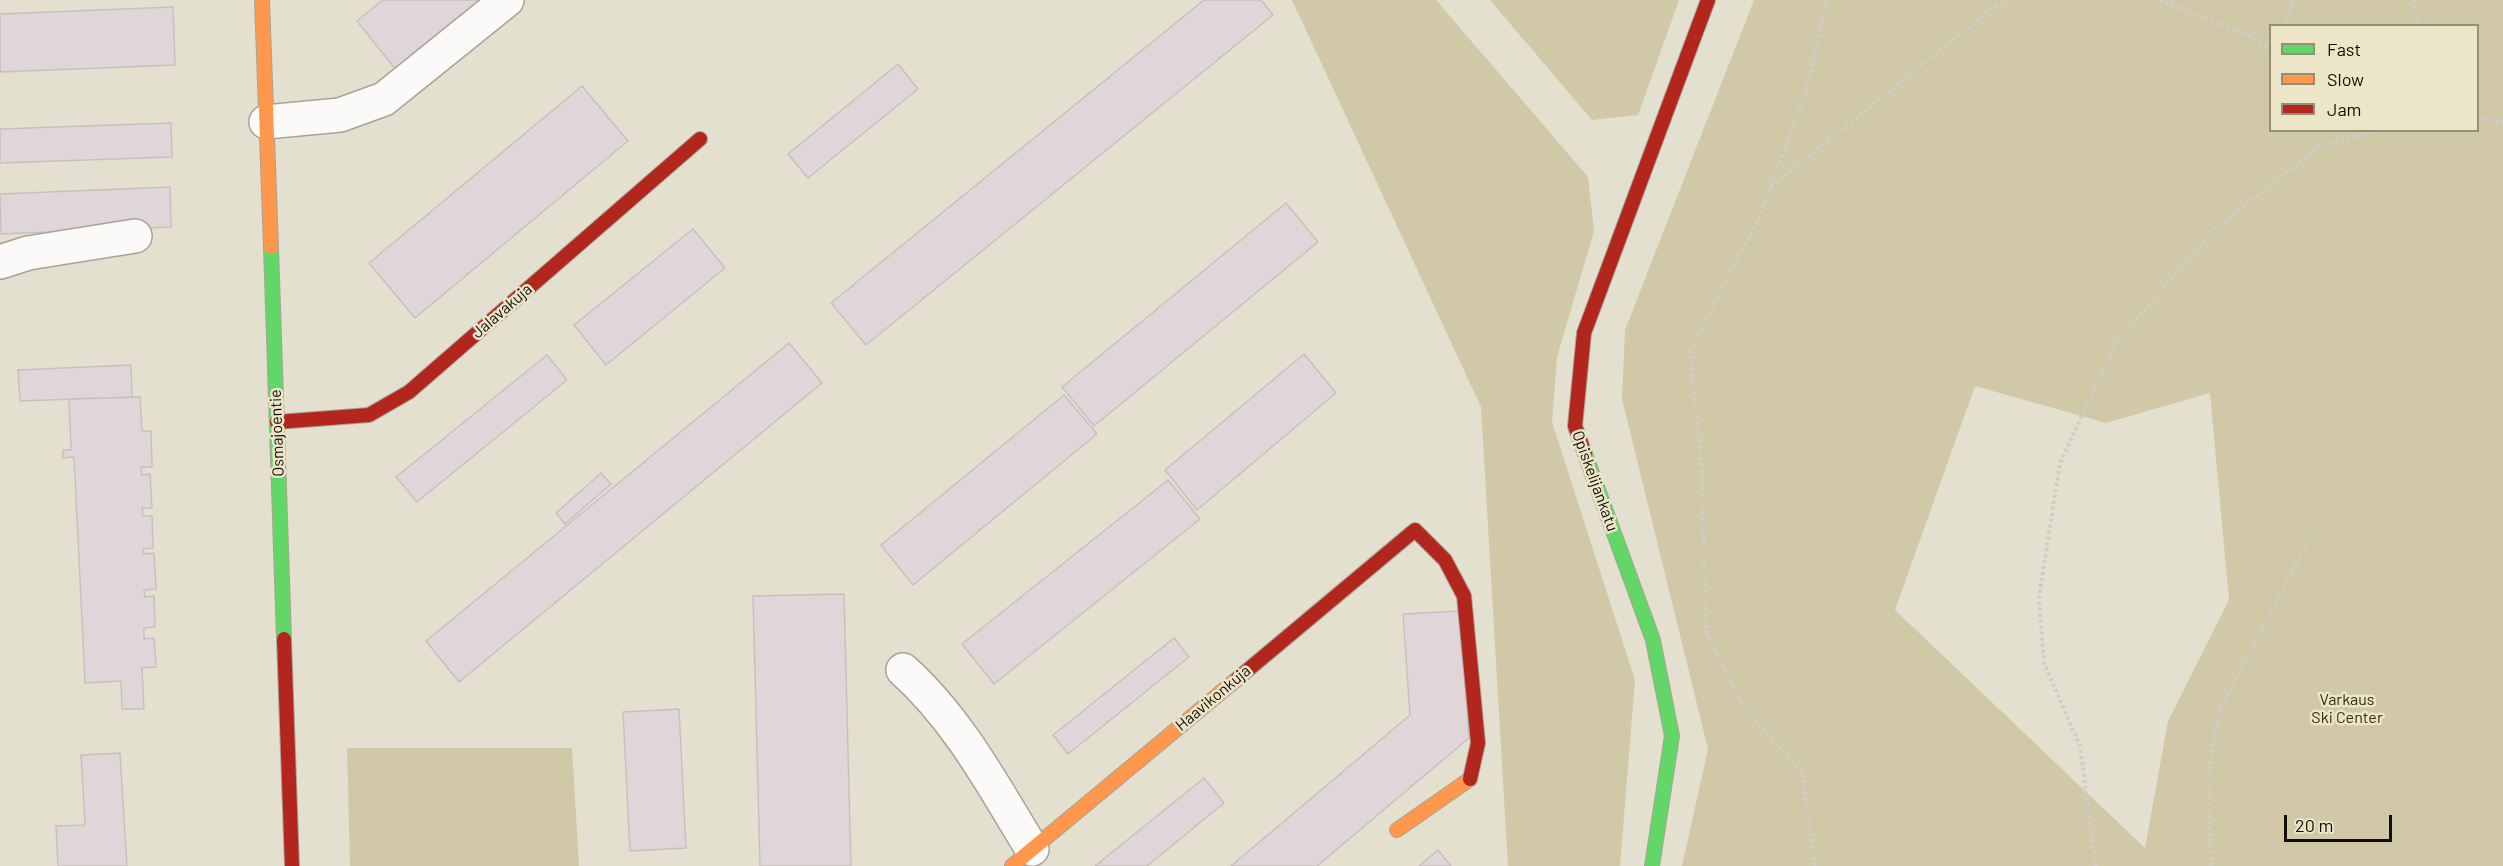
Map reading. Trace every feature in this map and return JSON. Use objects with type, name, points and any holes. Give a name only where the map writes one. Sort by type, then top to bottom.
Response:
[{"type":"street","name":"Osmajoentie","points":[[262,0],[292,866]]},
{"type":"street","points":[[266,122],[340,115],[384,99],[507,0]]},
{"type":"street","name":"Opiskelijankatu","points":[[1652,866],[1672,736],[1653,640],[1575,426],[1584,333],[1708,0]]},
{"type":"street","name":"Jalavakuja","points":[[277,422],[369,416],[409,392],[700,139]]},
{"type":"street","points":[[0,262],[28,254],[135,236]]},
{"type":"street","name":"Haavikonkuja","points":[[1022,857],[1415,530],[1445,560],[1464,596],[1478,743],[1471,778],[1397,830]]},
{"type":"street","points":[[903,670],[927,692],[968,746],[1022,857]]},
{"type":"path","points":[[1815,866],[1802,772],[1744,708],[1706,631],[1702,471],[1690,353],[1758,220],[1805,94],[1827,0]]},
{"type":"path","points":[[1770,188],[1990,10],[2007,0]]},
{"type":"path","points":[[2160,0],[2248,35],[2269,49]]},
{"type":"path","points":[[2286,24],[2292,0]]},
{"type":"path","points":[[2414,0],[2419,24]]},
{"type":"path","points":[[2479,119],[2503,120]]},
{"type":"path","points":[[2096,866],[2080,746],[2044,663],[2039,597],[2060,463],[2116,343],[2216,228],[2321,146],[2371,132]]},
{"type":"path","points":[[2211,866],[2208,776],[2219,711],[2313,532]]},
{"type":"green space","points":[[1292,0],[1436,0],[1588,177],[1594,231],[1557,357],[1552,422],[1635,680],[1620,866],[1508,866],[1481,407]]},
{"type":"green space","points":[[1490,0],[1679,0],[1638,115],[1592,120]]},
{"type":"green space","name":"Varkaus Ski Center","points":[[1754,0],[2503,0],[2503,866],[1682,866],[1708,749],[1622,399],[1625,330]],"holes":[[[1975,386],[2106,423],[2210,393],[2229,600],[2168,721],[2145,848],[1895,610]]]},
{"type":"green space","points":[[347,748],[572,748],[579,866],[350,866]]},
{"type":"building","points":[[383,0],[483,0],[397,71],[357,21]]},
{"type":"building","points":[[1204,0],[1261,0],[1273,15],[866,345],[831,303]]},
{"type":"building","points":[[173,7],[175,65],[0,72],[0,14]]},
{"type":"building","points":[[898,64],[918,89],[808,178],[788,154]]},
{"type":"building","points":[[582,86],[628,141],[415,318],[369,263]]},
{"type":"building","points":[[171,123],[172,157],[0,163],[0,129]]},
{"type":"building","points":[[170,187],[171,227],[1,234],[0,194]]},
{"type":"building","points":[[1286,203],[1318,242],[1094,426],[1062,387]]},
{"type":"building","points":[[693,229],[725,268],[606,365],[574,325]]},
{"type":"building","points":[[789,343],[822,383],[459,682],[426,641]]},
{"type":"building","points":[[1304,354],[1336,393],[1197,510],[1165,470]]},
{"type":"building","points":[[547,355],[567,380],[417,502],[396,477]]},
{"type":"building","points":[[131,365],[132,397],[20,401],[18,370]]},
{"type":"building","points":[[1064,395],[1097,434],[913,585],[881,545]]},
{"type":"building","points":[[140,397],[142,431],[151,431],[152,467],[141,467],[142,475],[150,474],[152,508],[142,508],[143,516],[152,516],[153,548],[143,549],[144,554],[154,553],[156,589],[144,590],[145,597],[154,596],[155,627],[144,628],[144,639],[154,638],[156,667],[142,668],[144,709],[122,709],[121,681],[85,683],[74,457],[63,458],[63,450],[71,450],[69,399]]},
{"type":"building","points":[[601,473],[611,484],[565,524],[556,513]]},
{"type":"building","points":[[1168,480],[1200,519],[994,684],[962,644]]},
{"type":"building","points":[[844,594],[851,866],[760,866],[753,596]]},
{"type":"building","points":[[1461,611],[1469,738],[1317,866],[1231,866],[1410,715],[1403,614]]},
{"type":"building","points":[[1174,638],[1189,657],[1068,754],[1053,735]]},
{"type":"building","points":[[679,709],[686,848],[630,851],[623,712]]},
{"type":"building","points":[[120,753],[127,866],[58,866],[56,826],[85,825],[81,755]]},
{"type":"building","points":[[1204,778],[1224,803],[1147,866],[1095,866]]},
{"type":"building","points":[[1438,850],[1451,866],[1419,866]]},
{"type":"traffic: fast","points":[[271,247],[284,639]]},
{"type":"traffic: fast","points":[[1585,454],[1653,640],[1672,736],[1652,866]]},
{"type":"traffic: slow","points":[[262,0],[271,247]]},
{"type":"traffic: slow","points":[[1012,866],[1237,679]]},
{"type":"traffic: slow","points":[[1397,830],[1470,779]]},
{"type":"traffic: jam","points":[[1585,454],[1575,426],[1584,333],[1708,0]]},
{"type":"traffic: jam","points":[[277,422],[369,415],[409,392],[700,139]]},
{"type":"traffic: jam","points":[[1237,679],[1415,530],[1445,560],[1464,596],[1478,743],[1470,779]]},
{"type":"traffic: jam","points":[[284,639],[292,866]]}]
